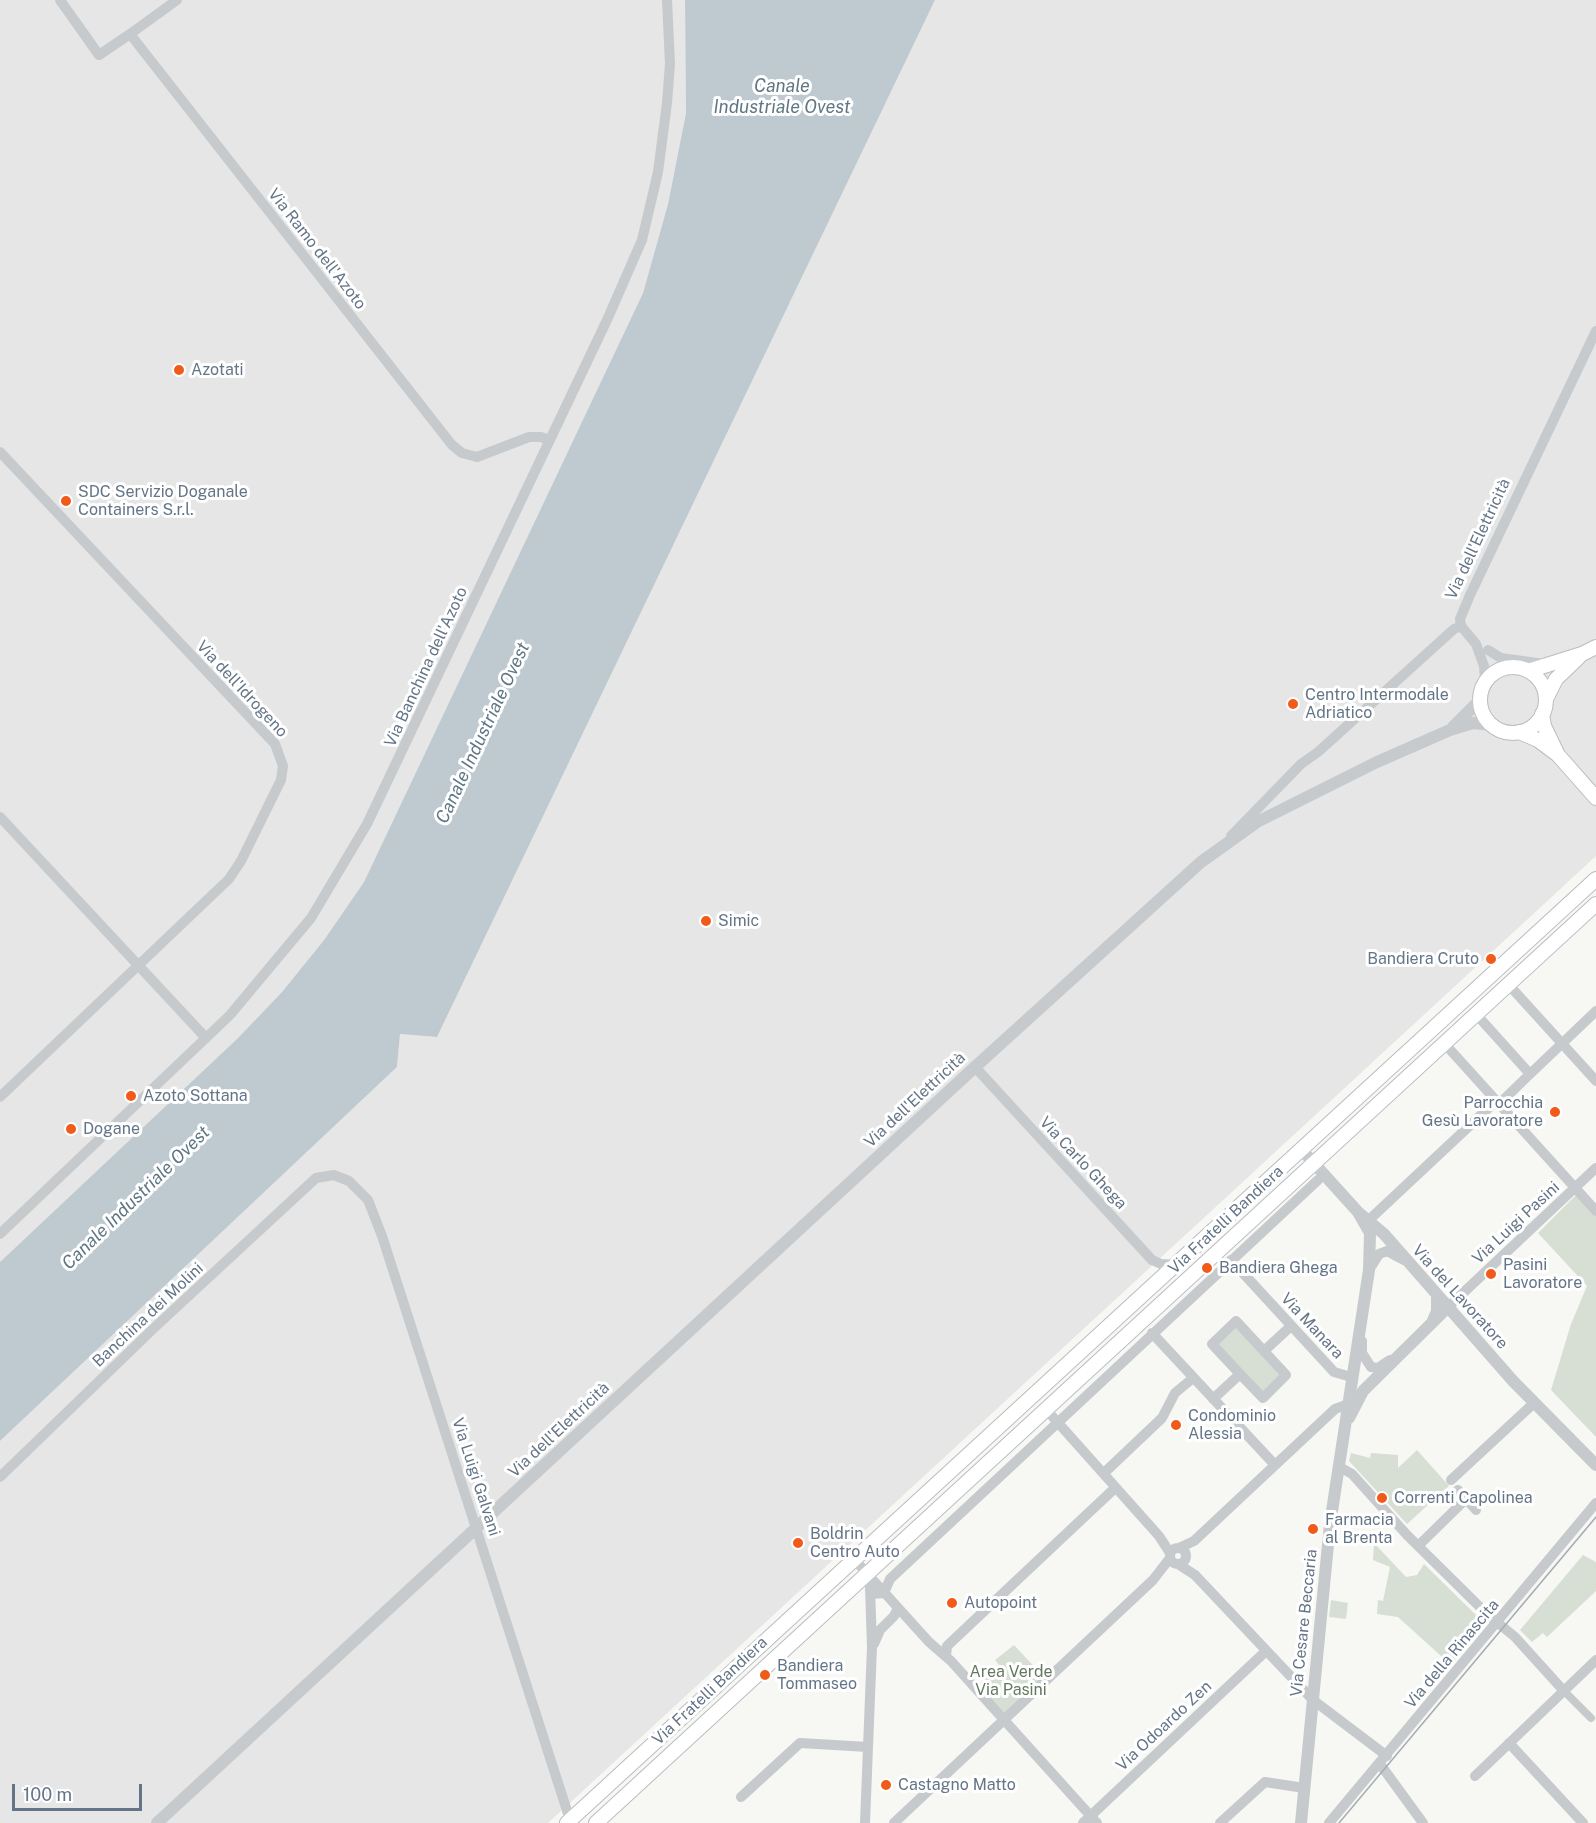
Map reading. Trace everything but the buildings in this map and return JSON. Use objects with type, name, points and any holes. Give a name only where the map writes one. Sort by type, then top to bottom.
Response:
[{"type":"main road","points":[[1528,671],[1582,654],[1596,647]]},
{"type":"main road","points":[[1558,755],[1544,726],[1542,714],[1546,699],[1556,679],[1582,654]]},
{"type":"main road","points":[[1542,714],[1529,729],[1509,732],[1492,725],[1485,718],[1479,700],[1485,682],[1492,675],[1510,667],[1528,671],[1537,678],[1546,699]]},
{"type":"main road","points":[[1519,732],[1538,740],[1558,755],[1596,798]]},
{"type":"main road","name":"Via Fratelli Bandiera","points":[[569,1821],[1177,1266],[1301,1149],[1596,879]]},
{"type":"main road","name":"Via Fratelli Bandiera","points":[[596,1823],[868,1576],[1046,1409],[1596,904]]},
{"type":"street","points":[[60,0],[99,55],[177,0]]},
{"type":"street","name":"Via Banchina dell'Azoto","points":[[0,1234],[207,1038],[279,959],[311,918],[338,876],[372,814],[616,302],[642,240],[658,172],[668,103],[670,64],[667,0]]},
{"type":"street","name":"Via Ramo dell'Azoto","points":[[130,34],[455,448],[465,454],[482,456],[532,436],[549,440]]},
{"type":"street","name":"Via dell'Elettricità","points":[[159,1821],[975,1067],[1221,846],[1301,764],[1318,752],[1454,629],[1461,626],[1461,615],[1470,594],[1596,331]]},
{"type":"street","name":"Via dell'Idrogeno","points":[[0,452],[274,744],[282,756],[281,780],[236,871],[222,887],[0,1097]]},
{"type":"street","points":[[1461,626],[1476,644],[1484,666],[1485,682]]},
{"type":"street","points":[[1476,644],[1502,658],[1550,665]]},
{"type":"street","points":[[1488,650],[1498,661],[1510,667]]},
{"type":"street","points":[[1450,730],[1469,714],[1479,700]]},
{"type":"street","points":[[1221,846],[1257,822],[1377,762],[1450,730],[1473,723],[1492,725]]},
{"type":"street","points":[[0,817],[207,1038]]},
{"type":"street","points":[[1508,984],[1596,1081]]},
{"type":"street","points":[[1370,1219],[1563,1044],[1596,1011]]},
{"type":"street","points":[[1476,1014],[1530,1074]]},
{"type":"street","points":[[1444,1043],[1596,1211]]},
{"type":"street","name":"Via Carlo Ghega","points":[[975,1067],[1152,1260],[1177,1266]]},
{"type":"street","name":"Via del Lavoratore","points":[[1301,1149],[1358,1212],[1370,1219],[1436,1296],[1452,1304],[1534,1403],[1596,1466]]},
{"type":"street","name":"Via Luigi Pasini","points":[[1452,1304],[1596,1168]]},
{"type":"street","name":"Via Luigi Galvani","points":[[319,1177],[330,1175],[345,1179],[360,1189],[371,1206],[477,1529],[569,1821]]},
{"type":"street","name":"Banchina dei Molini","points":[[0,1477],[154,1328],[319,1177]]},
{"type":"street","name":"Via Fratelli Bandiera","points":[[884,1593],[890,1579],[1318,1180]]},
{"type":"street","name":"Via Cesare Beccaria","points":[[1301,1823],[1338,1466],[1369,1270],[1370,1233],[1358,1212]]},
{"type":"street","points":[[1369,1270],[1379,1254],[1387,1251],[1404,1260]]},
{"type":"street","name":"Via Manara","points":[[1231,1260],[1334,1372],[1351,1377]]},
{"type":"street","points":[[1431,1323],[1436,1311],[1436,1296]]},
{"type":"street","name":"Via Cesare Beccaria","points":[[1344,1427],[1363,1391],[1396,1356],[1452,1304]]},
{"type":"street","points":[[1236,1322],[1286,1375],[1263,1398],[1240,1374],[1212,1344],[1236,1322]]},
{"type":"street","points":[[1264,1351],[1292,1326]]},
{"type":"street","points":[[1152,1333],[1275,1465]]},
{"type":"street","points":[[1360,1338],[1363,1344],[1362,1353],[1371,1367],[1378,1368],[1396,1356]]},
{"type":"street","points":[[1213,1399],[1240,1374]]},
{"type":"street","points":[[1104,1473],[1162,1418],[1175,1393],[1193,1378]]},
{"type":"street","points":[[1451,1480],[1534,1403]]},
{"type":"street","points":[[894,1823],[1335,1409],[1347,1405]]},
{"type":"street","points":[[1046,1409],[1159,1536],[1313,1700],[1384,1760],[1422,1823]]},
{"type":"street","points":[[1338,1466],[1356,1479],[1418,1546],[1534,1657],[1591,1718]]},
{"type":"street","points":[[946,1651],[1115,1488]]},
{"type":"street","points":[[1458,1490],[1476,1510]]},
{"type":"street","points":[[1418,1546],[1467,1499]]},
{"type":"street","name":"Via della Rinascita","points":[[1329,1823],[1503,1627],[1596,1503]]},
{"type":"street","points":[[854,1559],[933,1645],[946,1651],[1090,1821]]},
{"type":"street","points":[[866,1823],[872,1647],[876,1628],[868,1576]]},
{"type":"street","points":[[871,1594],[884,1593]]},
{"type":"street","points":[[876,1628],[894,1616],[898,1608]]},
{"type":"street","name":"Via Odoardo Zen","points":[[1090,1821],[1266,1651]]},
{"type":"street","points":[[1475,1776],[1596,1660]]},
{"type":"street","points":[[741,1797],[800,1743],[868,1747]]},
{"type":"street","points":[[1509,1743],[1583,1823]]},
{"type":"street","points":[[1220,1823],[1265,1782],[1304,1788]]},
{"type":"street","points":[[145,1823],[159,1821]]},
{"type":"shaded area","points":[[0,0],[685,0],[686,113],[668,204],[643,293],[364,882],[324,940],[282,992],[238,1038],[0,1262]]},
{"type":"shaded area","points":[[935,0],[1596,0],[1596,856],[548,1823],[0,1823],[0,1441],[397,1067],[400,1034],[437,1037]]},
{"type":"green space","points":[[1576,1195],[1596,1216],[1596,1437],[1551,1390],[1571,1324],[1587,1286],[1538,1233]]},
{"type":"green space","points":[[1235,1327],[1280,1376],[1263,1392],[1218,1344]]},
{"type":"green space","points":[[1417,1450],[1449,1486],[1407,1524],[1349,1461],[1351,1453],[1370,1458],[1371,1453],[1398,1455],[1398,1468]]},
{"type":"green space","points":[[1374,1543],[1406,1577],[1417,1575],[1424,1564],[1478,1617],[1477,1619],[1483,1626],[1482,1629],[1451,1665],[1398,1617],[1377,1614],[1378,1600],[1383,1601],[1390,1567],[1373,1560]]},
{"type":"green space","points":[[1583,1555],[1596,1562],[1596,1591],[1547,1637],[1543,1633],[1532,1642],[1520,1630]]},
{"type":"green space","points":[[1331,1600],[1348,1603],[1346,1619],[1329,1617]]},
{"type":"green space","name":"Area Verde Via Pasini","points":[[1014,1645],[1044,1677],[1004,1714],[978,1685],[999,1665],[995,1660]]},
{"type":"water","name":"Canale Industriale Ovest","points":[[685,0],[935,0],[437,1037],[400,1034],[397,1067],[0,1441],[0,1262],[238,1038],[282,992],[324,940],[364,882],[643,293],[668,204],[686,113]]},
{"type":"tram line","points":[[1339,1823],[1596,1517]]},
{"type":"place","name":"Azotati","points":[[179,370]]},
{"type":"place","name":"SDC Servizio Doganale Containers S.r.l.","points":[[66,501]]},
{"type":"place","name":"Centro Intermodale Adriatico","points":[[1293,704]]},
{"type":"place","name":"Simic","points":[[706,921]]},
{"type":"place","name":"Bandiera Cruto","points":[[1491,959]]},
{"type":"place","name":"Azoto Sottana","points":[[131,1096]]},
{"type":"place","name":"Parrocchia Gesù Lavoratore","points":[[1555,1112]]},
{"type":"place","name":"Dogane","points":[[71,1129]]},
{"type":"place","name":"Bandiera Ghega","points":[[1207,1268]]},
{"type":"place","name":"Pasini Lavoratore","points":[[1491,1274]]},
{"type":"place","name":"Condominio Alessia","points":[[1176,1425]]},
{"type":"place","name":"Correnti Capolinea","points":[[1382,1498]]},
{"type":"place","name":"Farmacia al Brenta","points":[[1313,1529]]},
{"type":"place","name":"Boldrin Centro Auto","points":[[798,1543]]},
{"type":"place","name":"Autopoint","points":[[952,1603]]},
{"type":"place","name":"Bandiera Tommaseo","points":[[765,1675]]},
{"type":"place","name":"Castagno Matto","points":[[886,1785]]}]
